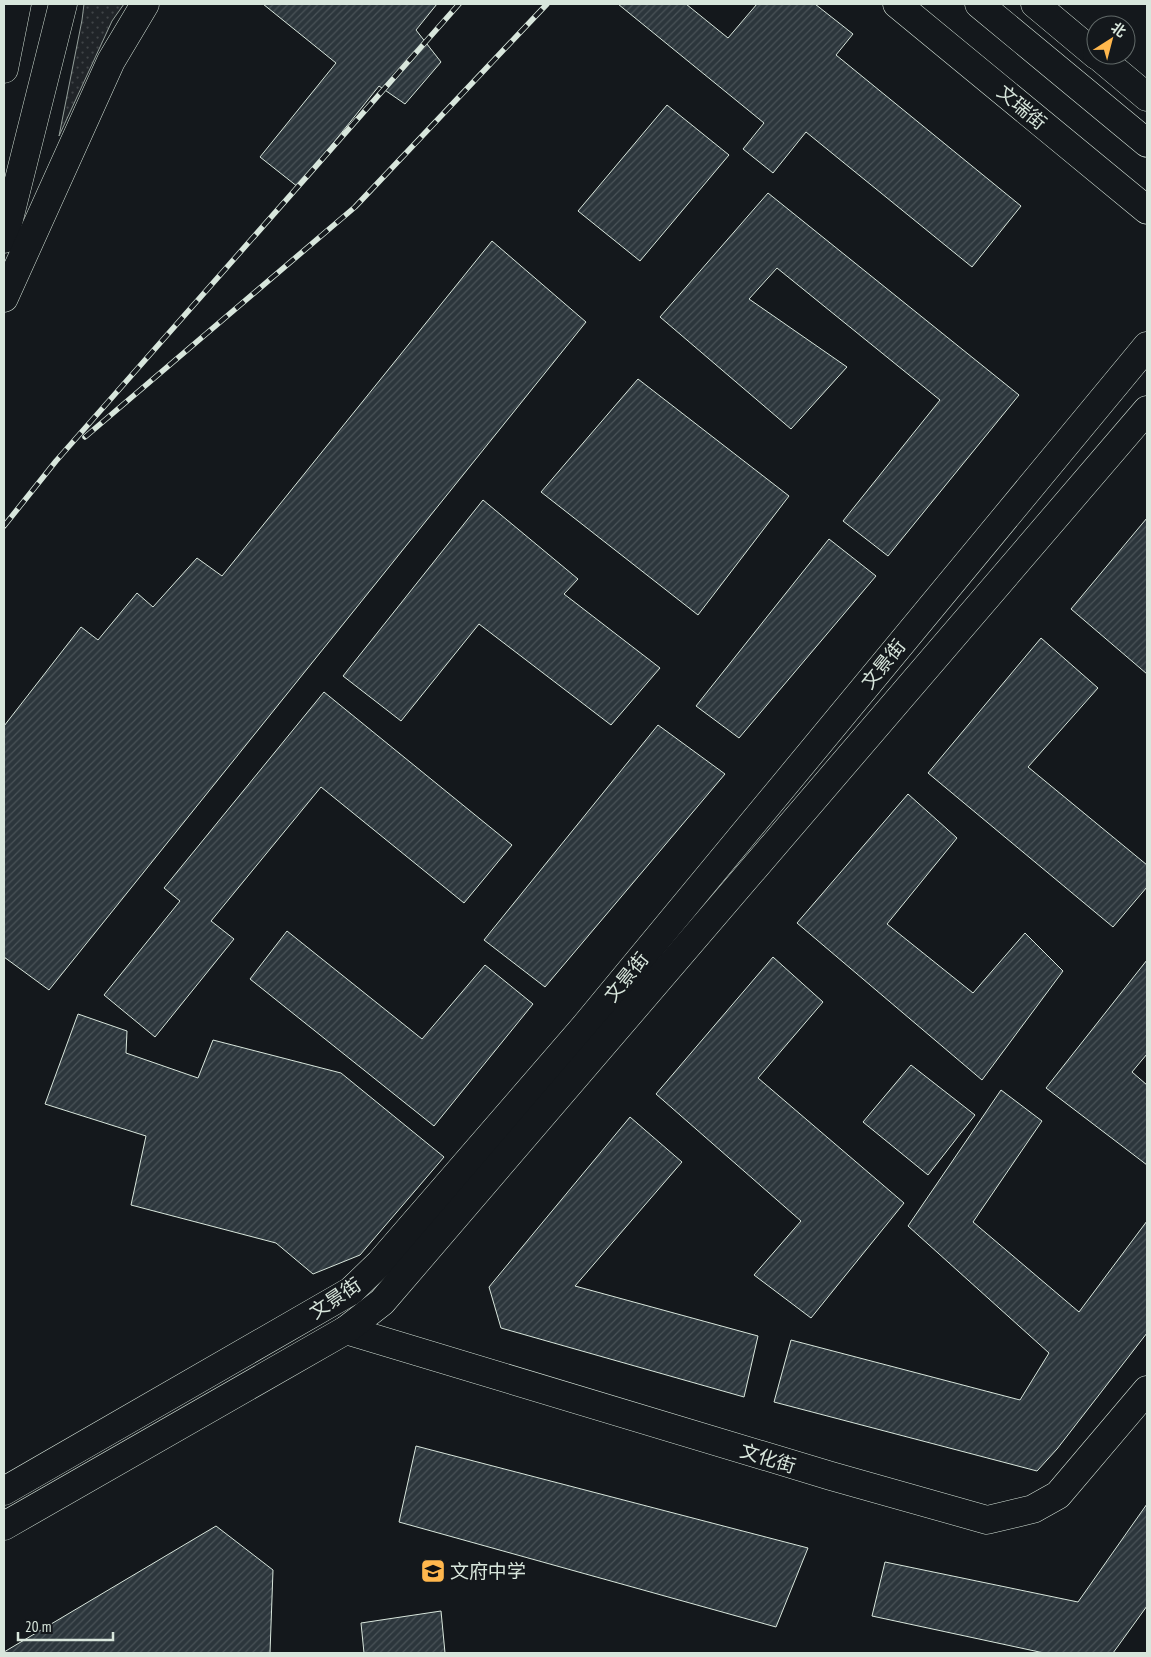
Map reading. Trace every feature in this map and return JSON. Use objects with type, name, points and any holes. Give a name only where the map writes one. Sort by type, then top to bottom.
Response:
[{"type":"main road","points":[[4,69],[17,4]]},
{"type":"main road","points":[[4,239],[63,4]]},
{"type":"main road","points":[[4,298],[111,61],[145,4]]},
{"type":"main road","name":"文瑞街","points":[[897,4],[1147,210]]},
{"type":"main road","points":[[979,4],[1147,143]]},
{"type":"main road","points":[[1035,4],[1086,47]]},
{"type":"main road","points":[[1108,65],[1147,97]]},
{"type":"main road","name":"文景街","points":[[4,1491],[351,1291],[380,1263],[586,1025],[1147,346]]},
{"type":"main road","name":"文景街","points":[[4,1526],[346,1330],[382,1302],[1147,410]]},
{"type":"main road","name":"文化街","points":[[346,1330],[831,1476],[987,1520],[1033,1509],[1058,1495],[1147,1390]]},
{"type":"shaded area","points":[[84,4],[124,4],[112,21],[59,136],[82,20]]},
{"type":"building","points":[[263,4],[437,4],[416,30],[441,62],[405,104],[379,86],[298,187],[260,157],[336,63]]},
{"type":"building","points":[[618,4],[686,4],[728,38],[757,4],[815,4],[853,34],[836,55],[1021,206],[972,267],[806,132],[773,173],[743,149],[764,123]]},
{"type":"building","points":[[667,105],[729,155],[640,261],[578,211]]},
{"type":"building","points":[[768,193],[1019,395],[888,556],[843,521],[940,400],[777,268],[749,299],[847,367],[791,429],[660,317]]},
{"type":"building","points":[[492,241],[586,322],[49,990],[4,957],[4,726],[81,627],[98,640],[137,593],[153,607],[197,558],[222,576]]},
{"type":"building","points":[[638,379],[789,496],[698,615],[541,492]]},
{"type":"building","points":[[483,500],[578,579],[564,594],[660,668],[611,725],[479,624],[401,721],[343,676]]},
{"type":"building","points":[[1147,518],[1147,674],[1071,609]]},
{"type":"building","points":[[829,539],[876,576],[739,738],[696,706]]},
{"type":"building","points":[[1041,638],[1098,688],[1028,767],[1147,865],[1147,887],[1113,927],[928,773]]},
{"type":"building","points":[[324,692],[512,845],[464,903],[321,787],[211,921],[234,939],[155,1037],[104,995],[180,901],[164,888]]},
{"type":"building","points":[[658,725],[725,774],[545,987],[484,940]]},
{"type":"building","points":[[908,794],[957,838],[887,924],[973,993],[1025,933],[1063,971],[982,1080],[797,923]]},
{"type":"building","points":[[287,931],[422,1039],[485,965],[533,1004],[434,1126],[250,979]]},
{"type":"building","points":[[773,957],[823,1002],[758,1078],[904,1203],[811,1318],[754,1275],[801,1221],[656,1094]]},
{"type":"building","points":[[1147,960],[1147,1054],[1132,1072],[1147,1085],[1147,1165],[1046,1088]]},
{"type":"building","points":[[78,1014],[127,1031],[126,1053],[198,1078],[213,1040],[341,1073],[444,1157],[360,1255],[313,1274],[276,1243],[131,1205],[146,1136],[45,1104]]},
{"type":"building","points":[[911,1065],[975,1115],[928,1175],[863,1122]]},
{"type":"building","points":[[1001,1090],[1042,1121],[973,1222],[1079,1312],[1147,1221],[1147,1333],[1057,1449],[1037,1471],[774,1402],[791,1340],[1020,1400],[1049,1353],[908,1226]]},
{"type":"building","points":[[630,1117],[682,1162],[575,1286],[758,1336],[744,1397],[501,1328],[489,1287]]},
{"type":"building","points":[[416,1446],[808,1548],[776,1627],[399,1522]]},
{"type":"building","points":[[1147,1504],[1147,1606],[1113,1653],[1044,1653],[872,1616],[885,1562],[1078,1602]]},
{"type":"building","points":[[216,1526],[273,1570],[270,1653],[4,1653],[4,1652]]},
{"type":"building","points":[[441,1611],[445,1653],[364,1653],[361,1623]]},
{"type":"railway","points":[[4,526],[56,461],[459,4]]},
{"type":"railway","points":[[85,437],[355,207],[547,4]]},
{"type":"place","name":"文府中学","points":[[433,1571]]}]
